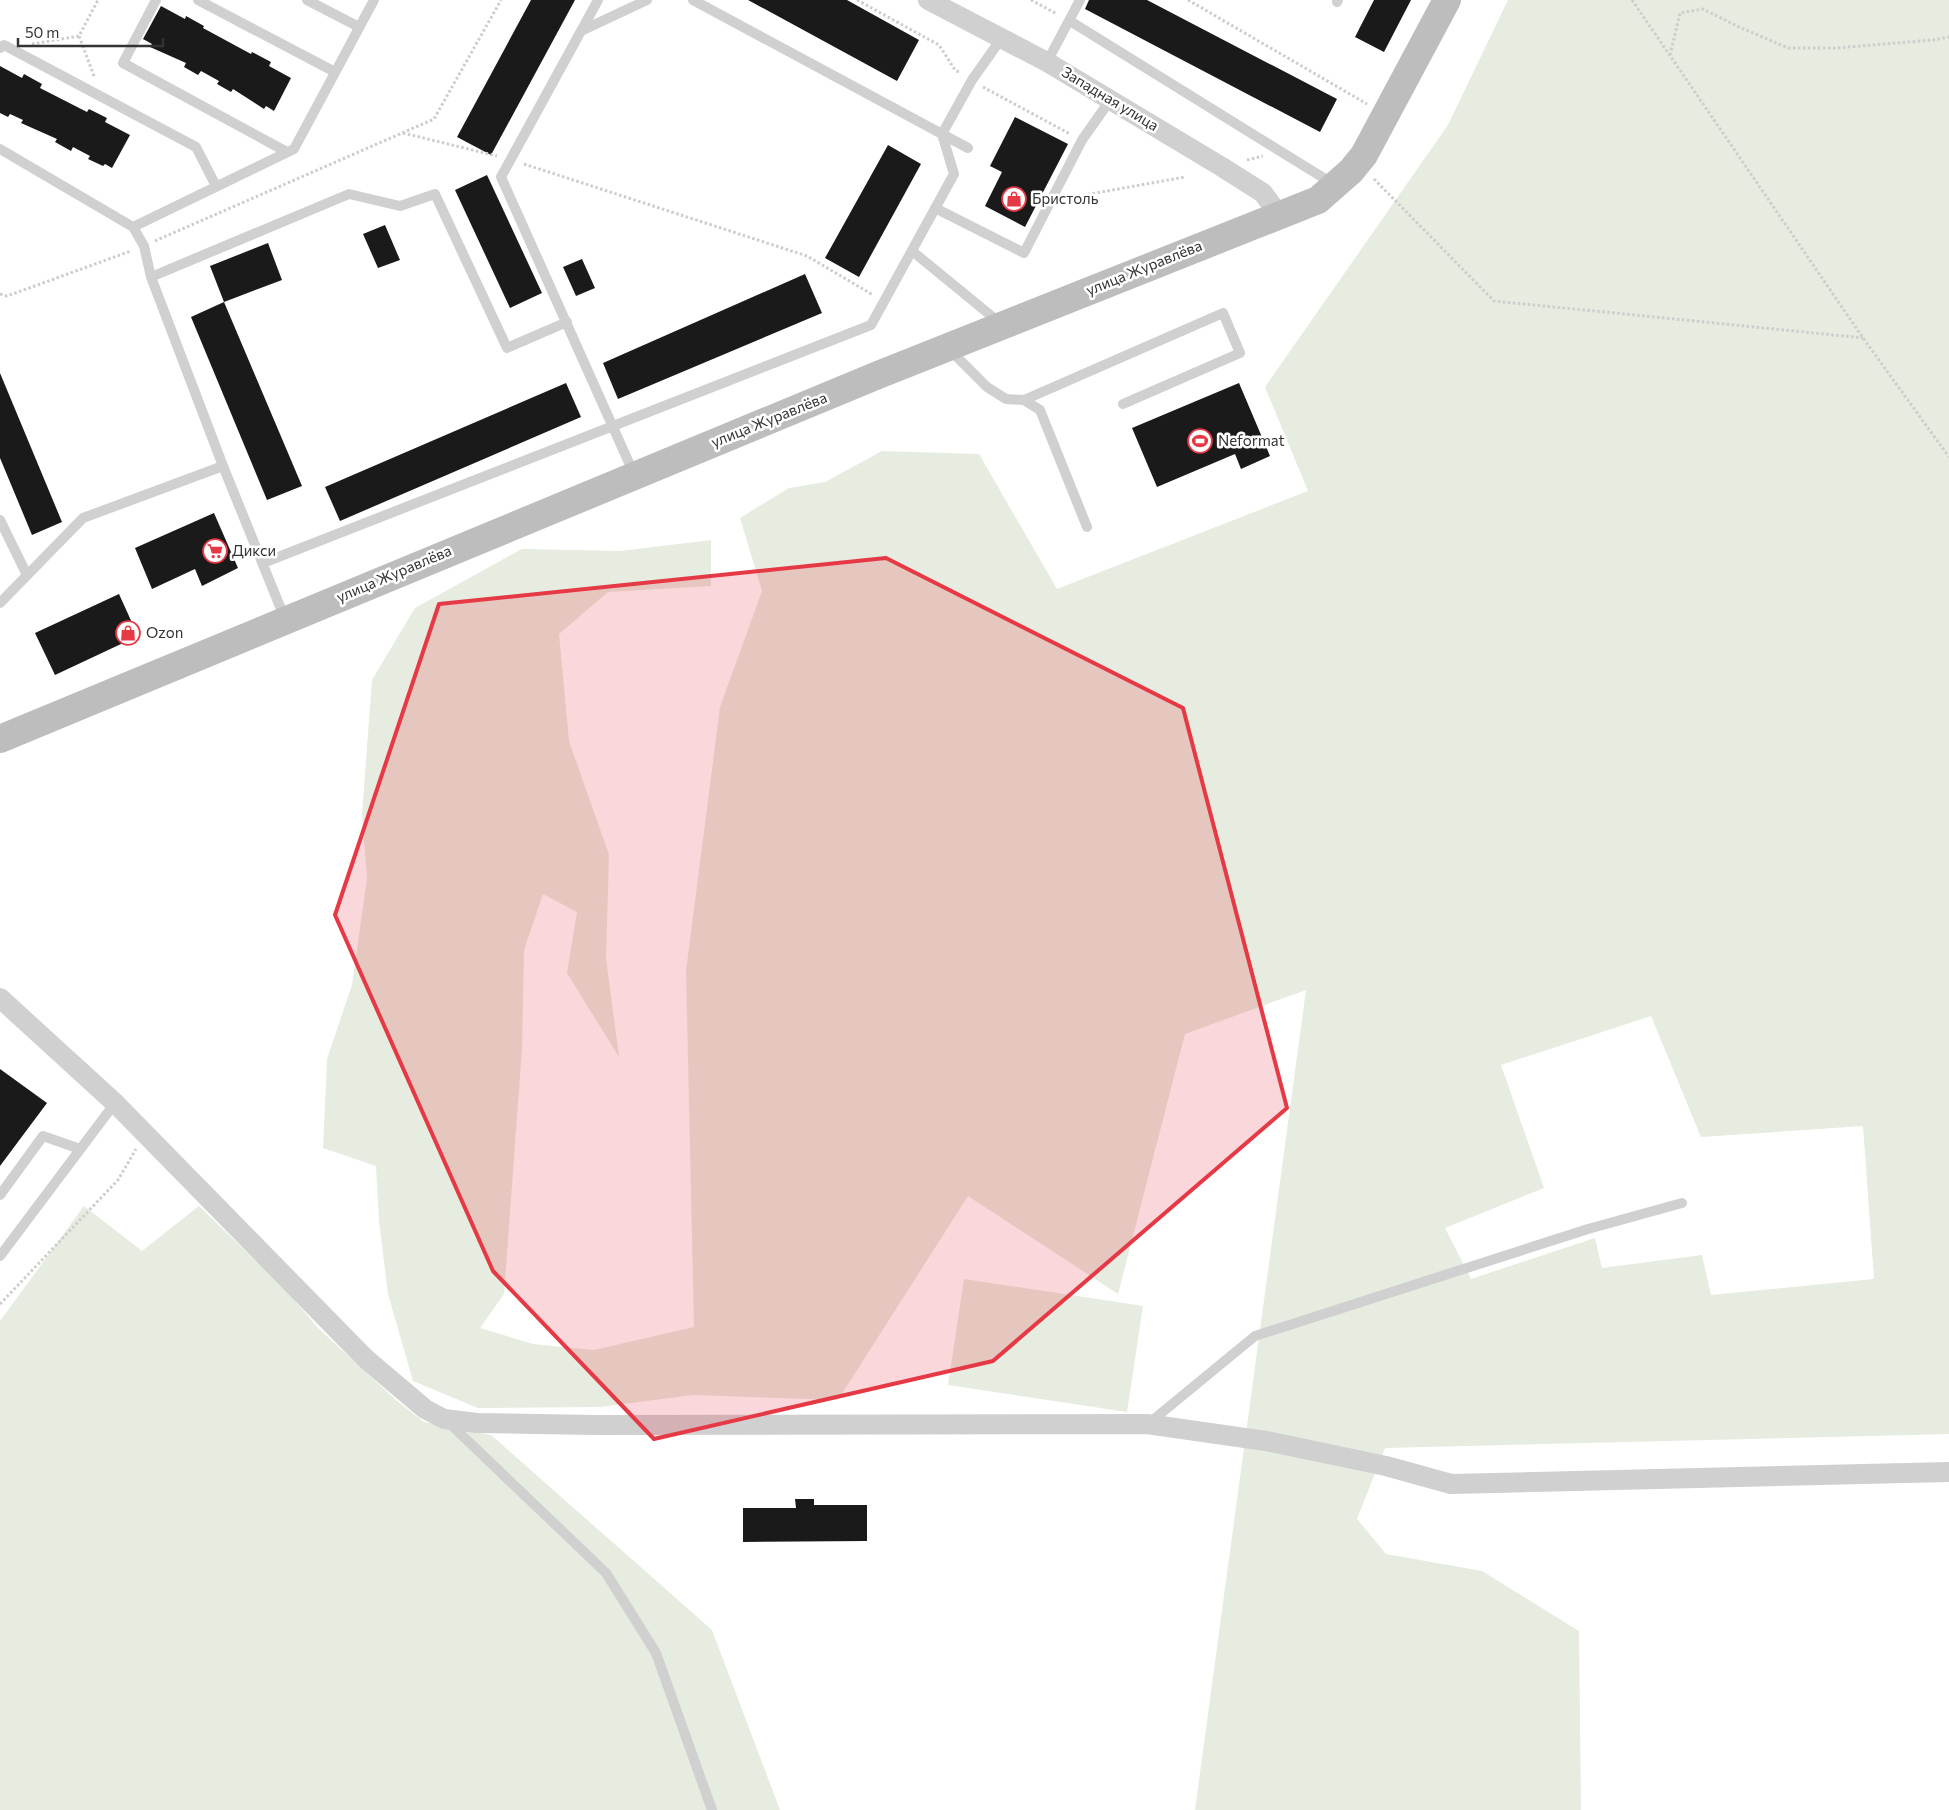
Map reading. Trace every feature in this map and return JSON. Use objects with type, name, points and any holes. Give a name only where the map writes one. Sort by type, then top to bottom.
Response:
[{"type":"street","name":"Западная улица","points":[[928,0],[1047,62],[1111,99],[1263,193],[1279,215]]},
{"type":"street","name":"улица Журавлёва","points":[[0,739],[634,475],[947,347],[1318,200],[1336,185],[1358,162],[1378,130],[1447,0]]},
{"type":"street","points":[[0,998],[115,1103],[366,1359],[426,1409],[444,1419],[477,1423],[585,1424],[1147,1424],[1266,1442],[1386,1466],[1451,1484],[1949,1472]]},
{"type":"lane","points":[[156,0],[123,64],[287,152]]},
{"type":"lane","points":[[198,0],[335,72]]},
{"type":"lane","points":[[307,0],[359,27]]},
{"type":"lane","points":[[133,227],[296,146],[374,0]]},
{"type":"lane","points":[[598,0],[501,177],[634,475]]},
{"type":"lane","points":[[581,31],[647,0]]},
{"type":"lane","points":[[693,0],[968,148]]},
{"type":"lane","points":[[1047,62],[1080,0]]},
{"type":"lane","points":[[1070,21],[1336,185]]},
{"type":"lane","points":[[263,563],[871,326],[954,174],[942,134],[972,80],[1001,39]]},
{"type":"lane","points":[[4,48],[102,96],[196,147],[216,186]]},
{"type":"lane","points":[[936,208],[1024,253],[1082,140],[1111,99]]},
{"type":"lane","points":[[0,149],[133,227],[144,246],[151,277],[223,466],[285,620]]},
{"type":"lane","points":[[151,277],[348,194],[400,206],[436,194],[507,348],[567,322]]},
{"type":"lane","points":[[912,251],[1002,325]]},
{"type":"lane","points":[[947,347],[987,387],[1006,399],[1024,400],[1223,313],[1240,353],[1123,404]]},
{"type":"lane","points":[[1024,400],[1040,410],[1087,527]]},
{"type":"lane","points":[[0,603],[83,518],[223,466]]},
{"type":"lane","points":[[0,520],[27,575]]},
{"type":"lane","points":[[0,1256],[115,1103]]},
{"type":"lane","points":[[0,1195],[43,1136],[80,1149]]},
{"type":"lane","points":[[1147,1424],[1255,1336],[1588,1229],[1682,1203]]},
{"type":"lane","points":[[444,1419],[606,1573],[656,1653],[712,1810]]},
{"type":"path","points":[[98,0],[79,36],[102,96]]},
{"type":"path","points":[[0,294],[7,296],[144,246],[434,119],[501,0]]},
{"type":"path","points":[[1031,0],[1070,21]]},
{"type":"path","points":[[1188,0],[1372,107]]},
{"type":"path","points":[[1632,0],[1863,338],[1949,457]]},
{"type":"path","points":[[1670,55],[1680,13],[1703,9],[1738,27],[1788,48],[1836,48],[1949,37]]},
{"type":"path","points":[[4,48],[79,36]]},
{"type":"path","points":[[402,133],[510,160],[807,256],[884,302]]},
{"type":"path","points":[[1358,162],[1494,301],[1863,338]]},
{"type":"path","points":[[1051,201],[1186,177]]},
{"type":"path","points":[[0,1304],[118,1180],[145,1134]]},
{"type":"highlighted area","points":[[886,558],[1183,708],[1287,1108],[993,1361],[654,1439],[493,1271],[335,915],[439,604]]},
{"type":"shaded area","points":[[1508,0],[1949,0],[1949,1434],[1385,1448],[1357,1519],[1386,1554],[1482,1571],[1579,1631],[1581,1810],[1195,1810],[1306,990],[1185,1034],[1118,1294],[968,1196],[838,1400],[693,1395],[600,1407],[478,1408],[413,1381],[388,1294],[379,1221],[376,1166],[323,1148],[327,1059],[352,985],[367,878],[362,815],[372,680],[415,608],[522,549],[621,551],[711,540],[711,586],[608,592],[559,634],[569,741],[609,855],[606,958],[619,1057],[567,973],[577,912],[543,894],[524,950],[522,1049],[504,1294],[480,1328],[533,1344],[594,1350],[694,1327],[686,971],[720,707],[762,591],[740,518],[789,488],[825,482],[882,451],[979,454],[1057,589],[1308,491],[1265,387],[1448,125]],"holes":[[[1651,1016],[1701,1137],[1863,1126],[1874,1279],[1711,1295],[1702,1255],[1602,1268],[1595,1238],[1471,1279],[1445,1228],[1544,1188],[1501,1065]]]},
{"type":"shaded area","points":[[84,1206],[142,1251],[199,1206],[286,1290],[317,1327],[397,1401],[424,1422],[491,1435],[712,1630],[780,1810],[0,1810],[0,1321]]},
{"type":"shaded area","points":[[964,1279],[1143,1306],[1127,1412],[948,1385]]},
{"type":"building","points":[[531,0],[575,0],[491,155],[457,137]]},
{"type":"building","points":[[748,0],[847,0],[919,40],[897,81]]},
{"type":"building","points":[[1089,0],[1147,0],[1337,99],[1320,132],[1085,9]]},
{"type":"building","points":[[1374,0],[1411,0],[1384,52],[1355,37]]},
{"type":"building","points":[[161,6],[185,19],[186,16],[204,26],[203,28],[251,54],[252,52],[271,62],[269,66],[291,78],[274,111],[266,106],[264,109],[233,89],[231,92],[217,84],[219,81],[201,71],[198,75],[184,67],[186,63],[150,47],[152,44],[143,39]]},
{"type":"building","points":[[0,66],[22,78],[24,74],[42,84],[40,88],[87,112],[89,109],[107,118],[105,122],[130,135],[112,168],[88,159],[90,156],[73,147],[71,151],[55,142],[57,139],[21,123],[23,120],[10,114],[8,117],[0,113]]},
{"type":"building","points":[[1015,117],[1068,144],[1025,227],[985,206],[1002,172],[990,166]]},
{"type":"building","points":[[888,145],[921,164],[859,277],[825,258]]},
{"type":"building","points":[[487,175],[542,293],[510,308],[455,190]]},
{"type":"building","points":[[385,225],[400,260],[378,268],[363,234]]},
{"type":"building","points":[[268,243],[282,280],[224,302],[210,266]]},
{"type":"building","points":[[582,259],[595,288],[576,296],[563,267]]},
{"type":"building","points":[[805,274],[822,313],[618,399],[603,363]]},
{"type":"building","points":[[224,302],[302,486],[267,500],[191,317]]},
{"type":"building","points":[[0,373],[62,522],[32,535],[0,458]]},
{"type":"building","points":[[566,383],[581,417],[340,521],[325,487]]},
{"type":"building","name":"Neformat","points":[[1239,383],[1270,456],[1241,469],[1235,454],[1157,487],[1132,428]]},
{"type":"building","points":[[214,513],[238,568],[202,586],[195,569],[152,589],[135,548]]},
{"type":"building","points":[[119,594],[138,636],[55,675],[35,633]]},
{"type":"building","points":[[0,1069],[47,1103],[0,1166]]},
{"type":"building","points":[[795,1499],[814,1499],[814,1505],[867,1505],[867,1541],[743,1542],[743,1508],[796,1508]]},
{"type":"place","name":"Бристоль","points":[[1014,199]]},
{"type":"place","name":"Neformat","points":[[1200,441]]},
{"type":"place","name":"Дикси","points":[[215,551]]},
{"type":"place","name":"Ozon","points":[[128,633]]}]
